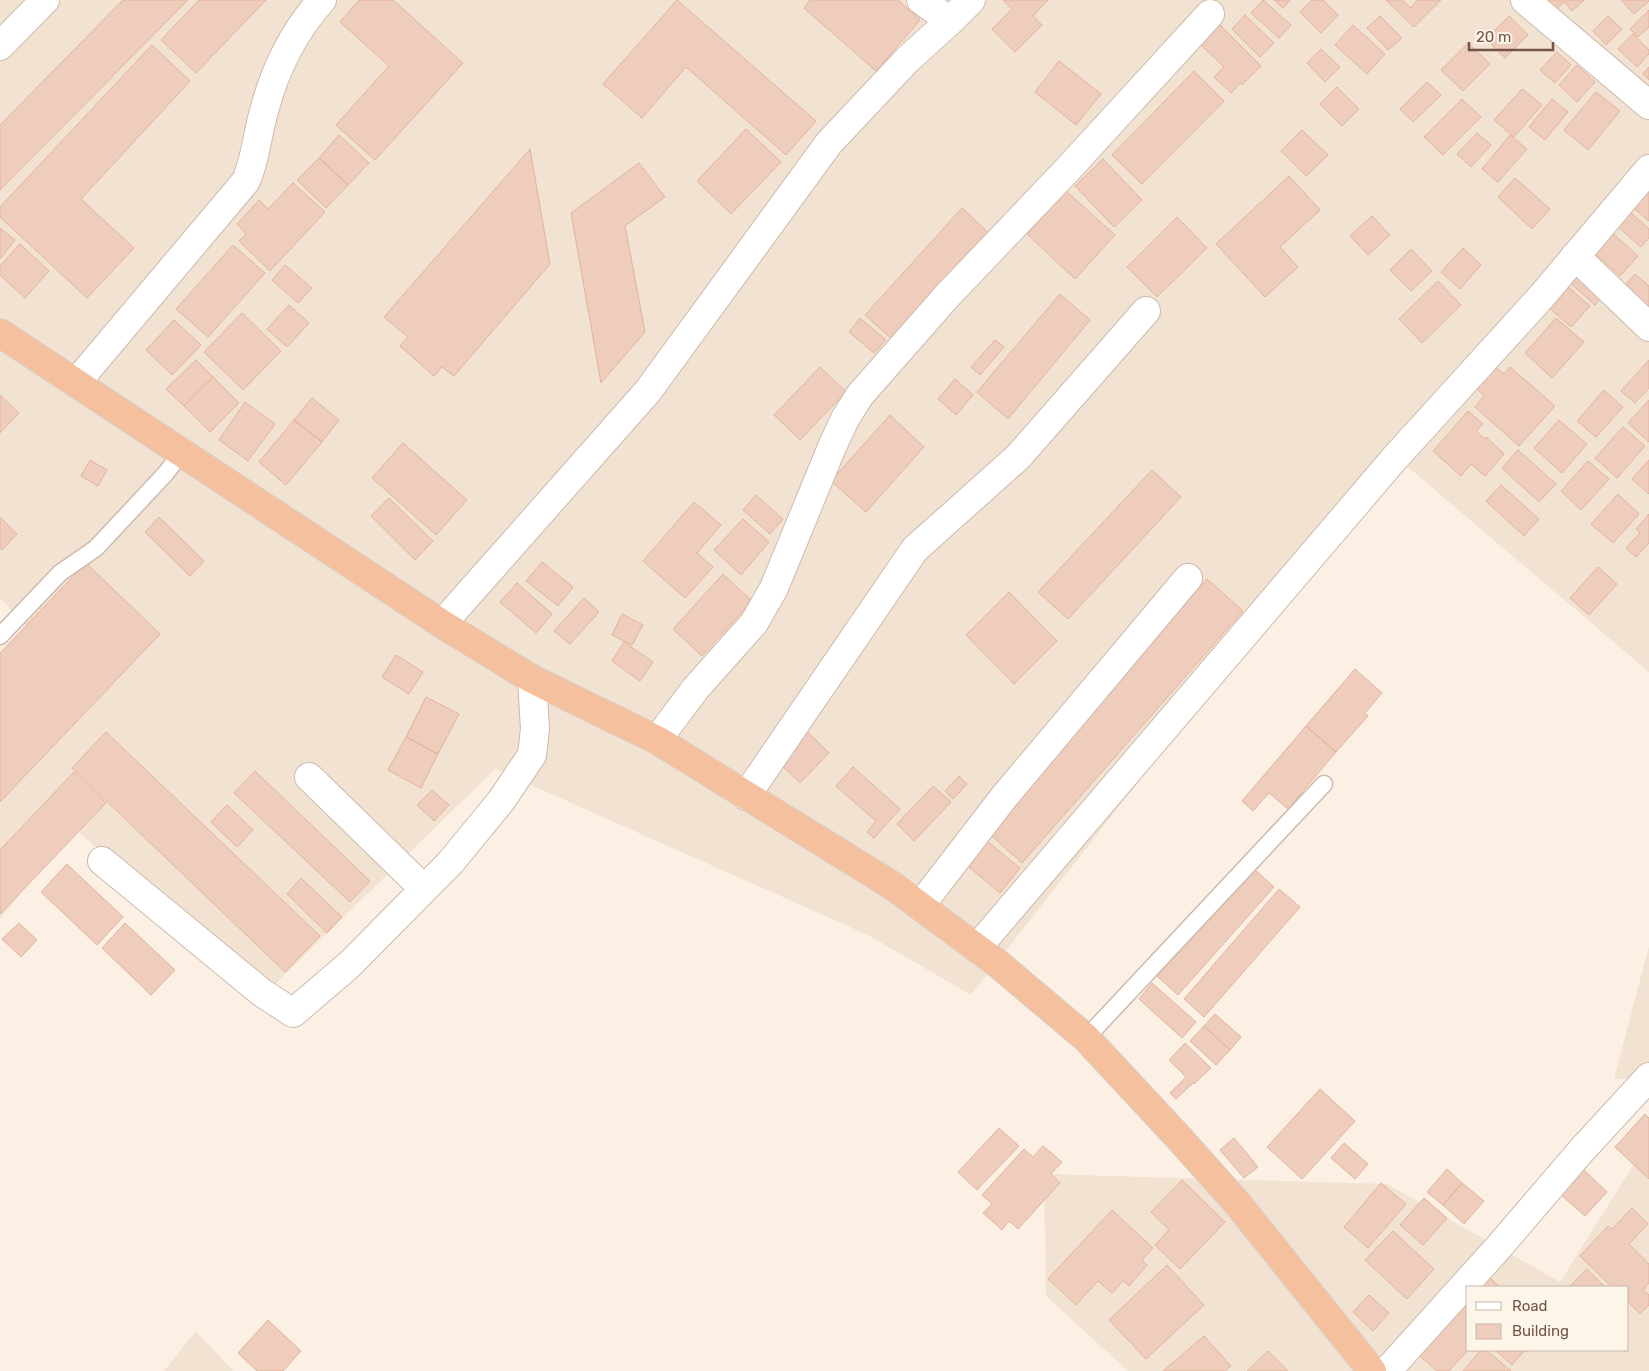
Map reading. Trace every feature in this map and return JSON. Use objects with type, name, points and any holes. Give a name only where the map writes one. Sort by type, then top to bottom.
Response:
[{"type":"highway","points":[[0,333],[442,624],[532,679],[657,740],[893,886],[977,948],[1086,1038],[1238,1203],[1372,1371]]},
{"type":"street","points":[[0,46],[45,0]]},
{"type":"street","points":[[76,383],[246,181],[253,164],[264,111],[288,45],[313,9],[322,0]]},
{"type":"street","points":[[921,0],[950,21]]},
{"type":"street","points":[[442,624],[648,391],[829,142],[908,59],[971,0]]},
{"type":"street","points":[[1525,0],[1649,105]]},
{"type":"street","points":[[657,740],[696,688],[754,623],[763,609],[774,588],[832,447],[845,419],[860,395],[947,296],[1210,14]]},
{"type":"street","points":[[977,948],[1387,466],[1542,296],[1649,169]]},
{"type":"street","points":[[1575,256],[1649,327]]},
{"type":"street","points":[[746,796],[914,549],[1018,457],[1146,311]]},
{"type":"street","points":[[920,906],[1004,797],[1188,578]]},
{"type":"street","points":[[102,861],[261,992],[293,1013],[349,964],[450,863],[501,801],[532,755],[535,729],[532,679]]},
{"type":"street","points":[[309,777],[424,889]]},
{"type":"street","points":[[1387,1371],[1497,1249],[1581,1151],[1649,1077]]},
{"type":"lane","points":[[0,636],[60,573],[96,548],[166,473],[182,453]]},
{"type":"lane","points":[[1086,1038],[1324,784]]},
{"type":"shaded area","points":[[0,0],[1649,0],[1649,672],[1403,463],[1339,527],[971,995],[868,935],[495,769],[266,993],[74,828],[0,919],[0,778],[86,691],[0,598]]},
{"type":"shaded area","points":[[1649,946],[1649,1079],[1614,1079]]},
{"type":"shaded area","points":[[1649,1140],[1649,1371],[1128,1371],[1046,1296],[1044,1174],[1387,1184],[1560,1282]]},
{"type":"shaded area","points":[[196,1331],[233,1371],[164,1371]]},
{"type":"building","points":[[123,0],[188,0],[0,190],[0,125]]},
{"type":"building","points":[[199,0],[266,0],[196,73],[161,40]]},
{"type":"building","points":[[359,0],[393,0],[463,63],[375,160],[336,125],[389,66],[340,22]]},
{"type":"building","points":[[677,0],[816,121],[786,155],[686,67],[642,118],[603,84]]},
{"type":"building","points":[[810,0],[898,0],[920,20],[876,71],[804,8]]},
{"type":"building","points":[[1003,0],[1048,0],[1033,16],[1042,25],[1015,52],[992,29],[1012,9]]},
{"type":"building","points":[[1263,0],[1291,25],[1279,38],[1251,13]]},
{"type":"building","points":[[1274,0],[1290,0],[1283,8]]},
{"type":"building","points":[[1312,0],[1323,0],[1338,15],[1321,33],[1300,12]]},
{"type":"building","points":[[1386,0],[1402,0],[1411,8],[1417,0],[1441,0],[1414,27]]},
{"type":"building","points":[[1544,0],[1584,0],[1572,11],[1564,2],[1554,11]]},
{"type":"building","points":[[1621,0],[1649,0],[1649,1],[1634,14]]},
{"type":"building","points":[[1649,10],[1649,27],[1638,37],[1630,29]]},
{"type":"building","points":[[1245,15],[1274,43],[1260,57],[1232,29]]},
{"type":"building","points":[[1380,16],[1402,38],[1388,50],[1367,28]]},
{"type":"building","points":[[1509,16],[1528,35],[1505,58],[1486,39]]},
{"type":"building","points":[[1608,16],[1622,29],[1606,45],[1593,31]]},
{"type":"building","points":[[1220,25],[1261,66],[1231,93],[1214,77],[1224,67],[1200,44]]},
{"type":"building","points":[[1353,25],[1385,54],[1367,74],[1335,45]]},
{"type":"building","points":[[1633,34],[1649,50],[1649,54],[1637,67],[1618,49]]},
{"type":"building","points":[[1468,43],[1490,64],[1463,91],[1441,70]]},
{"type":"building","points":[[152,45],[190,81],[81,199],[134,248],[87,298],[0,217],[0,207]]},
{"type":"building","points":[[1321,49],[1340,67],[1325,82],[1307,63]]},
{"type":"building","points":[[1557,52],[1571,65],[1555,83],[1540,70]]},
{"type":"building","points":[[1059,61],[1101,94],[1076,125],[1035,92]]},
{"type":"building","points":[[1577,65],[1595,82],[1577,102],[1559,85]]},
{"type":"building","points":[[1649,67],[1649,80],[1643,74]]},
{"type":"building","points":[[1194,71],[1224,101],[1142,184],[1112,155]]},
{"type":"building","points":[[1427,82],[1441,95],[1413,122],[1400,109]]},
{"type":"building","points":[[1337,87],[1359,109],[1342,126],[1320,104]]},
{"type":"building","points":[[1522,89],[1542,105],[1514,137],[1494,120]]},
{"type":"building","points":[[1596,92],[1620,111],[1588,150],[1564,130]]},
{"type":"building","points":[[1462,99],[1481,117],[1443,155],[1424,137]]},
{"type":"building","points":[[1552,99],[1568,112],[1545,140],[1529,127]]},
{"type":"building","points":[[746,129],[781,162],[731,214],[697,181]]},
{"type":"building","points":[[1302,130],[1328,155],[1306,176],[1281,151]]},
{"type":"building","points":[[1477,133],[1491,145],[1471,167],[1457,154]]},
{"type":"building","points":[[339,135],[369,163],[348,185],[319,158]]},
{"type":"building","points":[[1510,135],[1527,149],[1498,182],[1482,169]]},
{"type":"building","points":[[530,149],[550,264],[454,376],[442,367],[434,376],[400,346],[408,337],[384,317]]},
{"type":"building","points":[[319,158],[348,185],[326,208],[297,180]]},
{"type":"building","points":[[1103,159],[1142,200],[1114,227],[1075,186]]},
{"type":"building","points":[[639,163],[665,197],[625,226],[645,332],[601,383],[571,213]]},
{"type":"building","points":[[1289,176],[1320,210],[1280,247],[1298,267],[1265,297],[1216,244]]},
{"type":"building","points":[[1515,178],[1550,209],[1532,229],[1498,197]]},
{"type":"building","points":[[293,183],[325,212],[270,271],[239,241],[246,234],[237,224],[259,200],[268,209]]},
{"type":"building","points":[[1649,186],[1649,221],[1631,206]]},
{"type":"building","points":[[1066,191],[1115,235],[1075,279],[1027,234]]},
{"type":"building","points":[[962,208],[989,233],[893,340],[865,315]]},
{"type":"building","points":[[1629,211],[1649,229],[1649,238],[1641,247],[1616,225]]},
{"type":"building","points":[[1372,216],[1390,235],[1368,255],[1350,236]]},
{"type":"building","points":[[1177,217],[1207,248],[1157,297],[1127,267]]},
{"type":"building","points":[[0,228],[15,240],[0,259]]},
{"type":"building","points":[[1610,231],[1638,256],[1620,276],[1592,251]]},
{"type":"building","points":[[20,244],[49,271],[25,298],[0,275],[0,266]]},
{"type":"building","points":[[233,245],[265,273],[208,337],[176,309]]},
{"type":"building","points":[[1463,248],[1481,265],[1460,289],[1441,272]]},
{"type":"building","points":[[1411,249],[1432,271],[1411,291],[1390,270]]},
{"type":"building","points":[[285,265],[312,288],[298,303],[272,280]]},
{"type":"building","points":[[1582,267],[1608,290],[1595,305],[1569,282]]},
{"type":"building","points":[[1635,274],[1649,286],[1649,314],[1620,291]]},
{"type":"building","points":[[1438,281],[1461,305],[1422,343],[1399,319]]},
{"type":"building","points":[[1565,284],[1590,306],[1571,327],[1546,305]]},
{"type":"building","points":[[1060,294],[1090,320],[1008,419],[977,392]]},
{"type":"building","points":[[289,305],[309,323],[287,347],[267,329]]},
{"type":"building","points":[[242,313],[281,351],[243,390],[204,352]]},
{"type":"building","points":[[860,318],[886,340],[874,353],[849,332]]},
{"type":"building","points":[[1556,318],[1584,342],[1552,378],[1525,353]]},
{"type":"building","points":[[174,320],[201,345],[172,375],[146,350]]},
{"type":"building","points":[[995,340],[1004,347],[980,375],[971,367]]},
{"type":"building","points":[[196,360],[213,377],[184,406],[166,389]]},
{"type":"building","points":[[1649,360],[1649,388],[1635,403],[1621,391]]},
{"type":"building","points":[[1493,365],[1504,374],[1510,367],[1555,406],[1519,446],[1475,407],[1484,396],[1474,386]]},
{"type":"building","points":[[820,367],[846,392],[800,440],[774,415]]},
{"type":"building","points":[[213,377],[239,403],[210,432],[184,406]]},
{"type":"building","points":[[955,379],[973,395],[956,415],[938,399]]},
{"type":"building","points":[[1604,390],[1623,407],[1596,437],[1577,421]]},
{"type":"building","points":[[0,395],[19,413],[0,433]]},
{"type":"building","points":[[312,398],[339,420],[322,442],[294,420]]},
{"type":"building","points":[[1649,400],[1649,442],[1628,423]]},
{"type":"building","points":[[245,402],[275,424],[248,461],[219,440]]},
{"type":"building","points":[[1468,411],[1483,424],[1476,431],[1485,439],[1486,437],[1504,454],[1485,476],[1471,464],[1461,476],[1433,451]]},
{"type":"building","points":[[890,415],[924,447],[866,512],[831,481]]},
{"type":"building","points":[[294,420],[322,442],[286,485],[259,462]]},
{"type":"building","points":[[1559,420],[1587,444],[1562,473],[1534,448]]},
{"type":"building","points":[[1623,427],[1645,446],[1617,478],[1595,458]]},
{"type":"building","points":[[403,443],[467,500],[436,535],[372,478]]},
{"type":"building","points":[[1518,450],[1556,484],[1539,502],[1502,468]]},
{"type":"building","points":[[90,460],[107,470],[98,486],[81,476]]},
{"type":"building","points":[[1649,460],[1649,494],[1632,479]]},
{"type":"building","points":[[1588,461],[1609,479],[1581,510],[1561,491]]},
{"type":"building","points":[[1152,470],[1181,497],[1068,619],[1038,592]]},
{"type":"building","points":[[1501,485],[1539,519],[1524,536],[1486,501]]},
{"type":"building","points":[[1618,494],[1639,514],[1613,543],[1591,524]]},
{"type":"building","points":[[756,495],[783,519],[770,534],[743,510]]},
{"type":"building","points":[[389,498],[433,541],[415,560],[371,516]]},
{"type":"building","points":[[694,502],[721,525],[697,553],[713,567],[685,598],[643,561]]},
{"type":"building","points":[[1649,514],[1649,543],[1636,557],[1626,548],[1640,533],[1636,529]]},
{"type":"building","points":[[0,517],[17,534],[2,550],[0,548]]},
{"type":"building","points":[[159,517],[204,561],[190,576],[145,532]]},
{"type":"building","points":[[743,519],[769,542],[741,575],[714,550]]},
{"type":"building","points":[[542,562],[573,587],[558,606],[526,581]]},
{"type":"building","points":[[86,563],[160,634],[0,802],[0,653]]},
{"type":"building","points":[[1598,567],[1617,584],[1589,615],[1570,598]]},
{"type":"building","points":[[723,574],[752,601],[702,656],[673,629]]},
{"type":"building","points":[[1207,579],[1243,611],[1022,863],[986,831]]},
{"type":"building","points":[[517,583],[552,614],[536,633],[500,602]]},
{"type":"building","points":[[1009,592],[1057,641],[1014,684],[966,635]]},
{"type":"building","points":[[584,598],[599,612],[570,644],[554,631]]},
{"type":"building","points":[[622,614],[643,625],[632,645],[612,635]]},
{"type":"building","points":[[624,642],[653,662],[640,681],[612,661]]},
{"type":"building","points":[[396,655],[423,672],[409,694],[382,677]]},
{"type":"building","points":[[1355,669],[1382,693],[1365,713],[1368,716],[1336,752],[1306,726]]},
{"type":"building","points":[[426,697],[459,714],[438,754],[406,737]]},
{"type":"building","points":[[1306,726],[1336,752],[1288,809],[1269,793],[1253,811],[1242,801]]},
{"type":"building","points":[[806,730],[829,753],[800,783],[777,761]]},
{"type":"building","points":[[106,732],[320,936],[285,972],[72,768]]},
{"type":"building","points":[[406,737],[438,754],[421,788],[388,770]]},
{"type":"building","points":[[853,767],[900,809],[874,838],[867,832],[876,821],[836,786]]},
{"type":"building","points":[[255,771],[370,881],[350,902],[234,793]]},
{"type":"building","points":[[74,772],[106,803],[0,914],[0,850]]},
{"type":"building","points":[[959,776],[967,784],[953,799],[945,791]]},
{"type":"building","points":[[933,786],[951,802],[914,841],[897,824]]},
{"type":"building","points":[[432,790],[449,805],[434,821],[417,805]]},
{"type":"building","points":[[227,805],[253,830],[237,847],[211,822]]},
{"type":"building","points":[[983,838],[1020,868],[1000,893],[963,862]]},
{"type":"building","points":[[67,864],[123,917],[97,945],[41,892]]},
{"type":"building","points":[[1253,868],[1274,887],[1178,995],[1157,976]]},
{"type":"building","points":[[301,878],[342,917],[327,933],[287,894]]},
{"type":"building","points":[[1279,889],[1300,907],[1204,1017],[1184,999]]},
{"type":"building","points":[[19,923],[37,940],[21,957],[2,939]]},
{"type":"building","points":[[125,923],[175,970],[151,995],[102,948]]},
{"type":"building","points":[[1152,983],[1196,1022],[1182,1038],[1139,999]]},
{"type":"building","points":[[1215,1014],[1241,1037],[1230,1050],[1204,1026]]},
{"type":"building","points":[[1204,1026],[1230,1050],[1216,1065],[1190,1041]]},
{"type":"building","points":[[1185,1043],[1211,1068],[1176,1099],[1170,1093],[1186,1077],[1169,1060]]},
{"type":"building","points":[[1320,1089],[1355,1121],[1302,1179],[1267,1147]]},
{"type":"building","points":[[1645,1114],[1649,1118],[1649,1179],[1615,1147]]},
{"type":"building","points":[[999,1128],[1019,1146],[977,1190],[958,1172]]},
{"type":"building","points":[[1234,1138],[1258,1167],[1244,1178],[1220,1150]]},
{"type":"building","points":[[1344,1143],[1368,1164],[1355,1179],[1331,1158]]},
{"type":"building","points":[[1043,1146],[1062,1162],[1051,1174],[1060,1183],[1018,1229],[1009,1221],[1002,1230],[983,1213],[992,1204],[982,1195],[1024,1149],[1033,1157]]},
{"type":"building","points":[[1582,1168],[1607,1192],[1585,1216],[1559,1193]]},
{"type":"building","points":[[1447,1169],[1462,1183],[1443,1205],[1427,1192]]},
{"type":"building","points":[[1182,1180],[1225,1222],[1180,1269],[1155,1245],[1169,1230],[1151,1212]]},
{"type":"building","points":[[1381,1183],[1406,1204],[1368,1248],[1344,1227]]},
{"type":"building","points":[[1462,1183],[1484,1201],[1464,1224],[1443,1205]]},
{"type":"building","points":[[1424,1198],[1447,1218],[1423,1245],[1400,1225]]},
{"type":"building","points":[[1632,1208],[1648,1224],[1629,1244],[1649,1264],[1649,1283],[1643,1290],[1649,1295],[1649,1305],[1640,1314],[1629,1303],[1629,1286],[1611,1286],[1580,1256],[1608,1226],[1612,1229]]},
{"type":"building","points":[[1112,1210],[1153,1248],[1142,1260],[1147,1265],[1129,1286],[1123,1281],[1112,1293],[1098,1281],[1076,1305],[1048,1279]]},
{"type":"building","points":[[1393,1231],[1434,1269],[1407,1299],[1365,1260]]},
{"type":"building","points":[[1167,1265],[1204,1305],[1146,1359],[1109,1320]]},
{"type":"building","points":[[1587,1269],[1604,1286],[1570,1286]]},
{"type":"building","points":[[1484,1273],[1499,1286],[1472,1286]]},
{"type":"building","points":[[1369,1295],[1389,1313],[1373,1331],[1353,1312]]},
{"type":"building","points":[[1466,1305],[1467,1351],[1449,1371],[1437,1371],[1420,1356]]},
{"type":"building","points":[[268,1320],[301,1351],[283,1371],[257,1371],[238,1353]]},
{"type":"building","points":[[1204,1336],[1231,1366],[1225,1371],[1163,1371]]},
{"type":"building","points":[[1268,1351],[1288,1371],[1247,1371]]},
{"type":"building","points":[[1480,1351],[1487,1351],[1511,1371],[1463,1371]]},
{"type":"building","points":[[1496,1351],[1524,1351],[1512,1365]]}]
